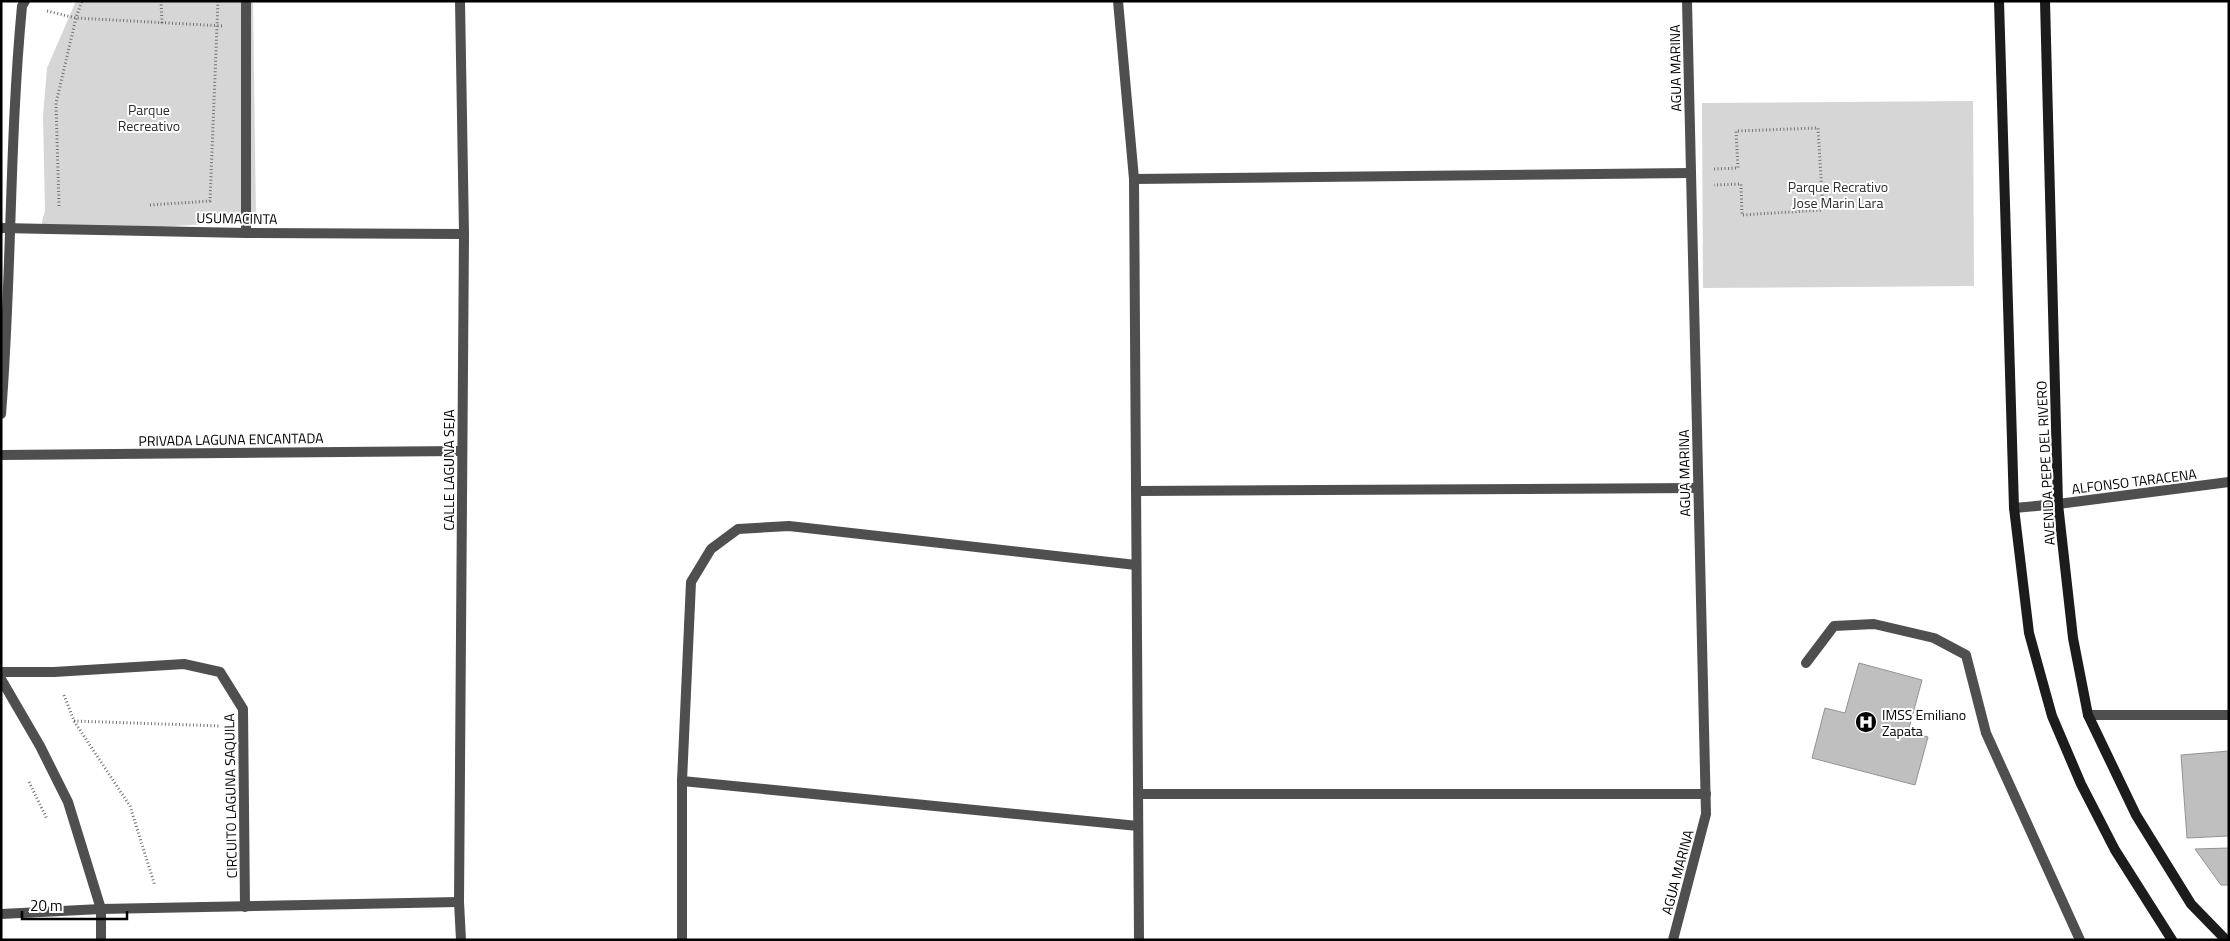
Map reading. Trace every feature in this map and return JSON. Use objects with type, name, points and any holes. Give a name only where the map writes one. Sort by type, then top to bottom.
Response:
[{"type":"main road","points":[[1999,1],[2014,508],[2029,633],[2052,716],[2081,784],[2115,850],[2172,940]]},
{"type":"main road","name":"AVENIDA PEPE DEL RIVERO","points":[[2045,1],[2058,504],[2073,638],[2088,716],[2136,815],[2190,904],[2226,937]]},
{"type":"street","points":[[246,1],[246,233]]},
{"type":"street","name":"CALLE LAGUNA SEJA","points":[[460,1],[464,234],[459,902],[461,940]]},
{"type":"street","points":[[1118,1],[1134,179],[1139,940]]},
{"type":"street","name":"AGUA MARINA","points":[[1673,940],[1706,814],[1688,1]]},
{"type":"street","points":[[1,414],[8,334],[6,227],[16,68],[23,4]]},
{"type":"street","points":[[1134,179],[1691,171]]},
{"type":"street","name":"USUMACINTA","points":[[6,227],[246,233],[464,234]]},
{"type":"street","name":"PRIVADA LAGUNA ENCANTADA","points":[[1,455],[461,450]]},
{"type":"street","name":"ALFONSO TARACENA","points":[[2014,508],[2229,482]]},
{"type":"street","points":[[1136,491],[1698,488]]},
{"type":"street","points":[[682,940],[682,781],[691,582],[711,549],[738,529],[789,526],[1136,565]]},
{"type":"street","points":[[1806,663],[1834,626],[1866,624],[1874,624],[1934,638],[1966,655],[1986,733],[2080,940]]},
{"type":"street","name":"CIRCUITO LAGUNA SAQUILA","points":[[1,672],[54,672],[184,664],[220,672],[243,709],[245,907]]},
{"type":"street","points":[[1,679],[40,746],[68,802],[101,909],[101,940]]},
{"type":"street","points":[[2088,716],[2229,715]]},
{"type":"street","points":[[682,781],[1138,826]]},
{"type":"street","points":[[1138,794],[1706,794]]},
{"type":"street","points":[[1,914],[101,909],[459,902]]},
{"type":"path","points":[[67,207],[59,206],[56,103],[76,18],[82,1]]},
{"type":"path","points":[[161,1],[162,24]]},
{"type":"path","points":[[141,206],[210,201],[218,1]]},
{"type":"path","points":[[23,4],[76,18],[162,24],[218,24],[246,32]]},
{"type":"path","points":[[1691,171],[1738,168],[1736,131],[1818,128],[1823,210],[1742,215],[1741,184],[1691,187]]},
{"type":"path","points":[[156,894],[153,875],[130,806],[74,721],[222,726],[222,735]]},
{"type":"path","points":[[25,774],[51,828]]},
{"type":"green space","name":"Parque Recreativo","points":[[76,1],[253,1],[256,221],[43,234],[42,222],[45,210],[43,116],[47,68]]},
{"type":"green space","name":"Parque Recrativo Jose Marin Lara","points":[[1973,101],[1974,286],[1703,288],[1702,103]]},
{"type":"building","name":"IMSS Emiliano Zapata","points":[[1859,663],[1922,680],[1908,732],[1928,737],[1915,785],[1812,758],[1825,708],[1845,713]]},
{"type":"building","points":[[2229,751],[2229,836],[2187,838],[2181,755]]},
{"type":"building","points":[[2229,848],[2229,885],[2221,885],[2195,849]]},
{"type":"place","name":"IMSS Emiliano Zapata","points":[[1866,722]]}]
